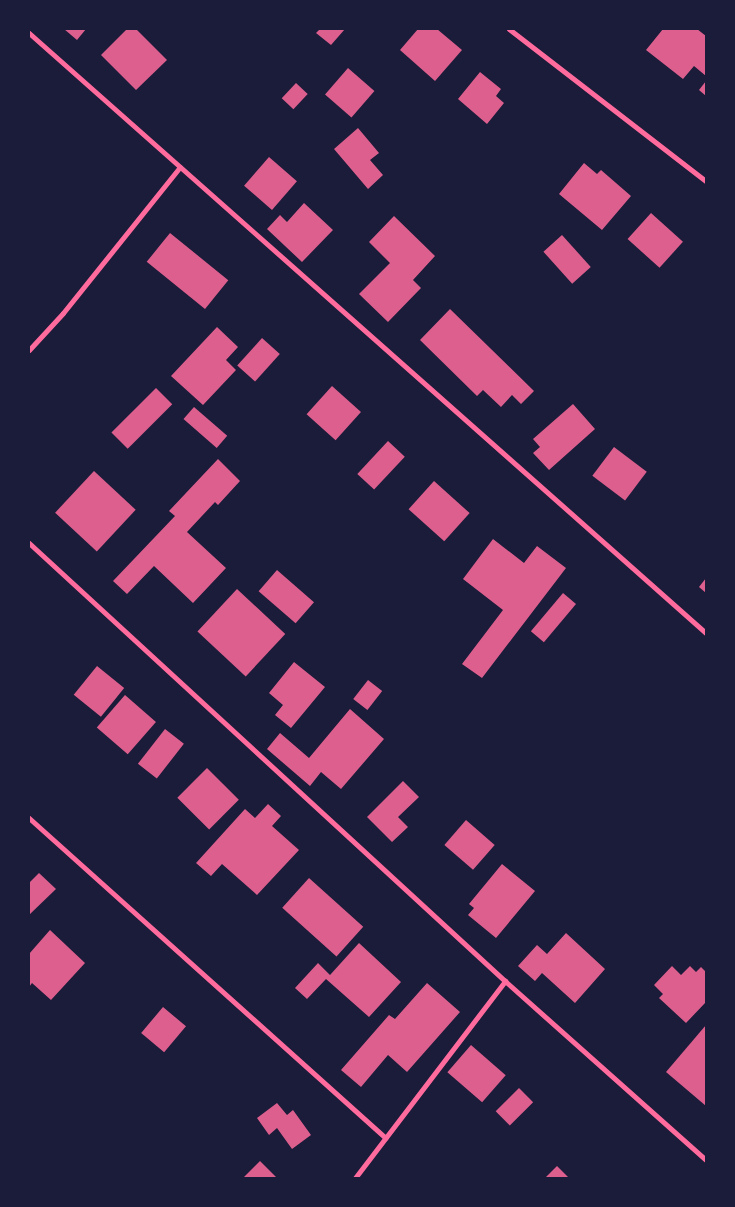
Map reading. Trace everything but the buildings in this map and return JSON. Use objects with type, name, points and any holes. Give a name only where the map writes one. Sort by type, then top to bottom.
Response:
[{"type":"street","points":[[509,29],[706,181]]},
{"type":"street","points":[[29,33],[706,633]]},
{"type":"street","points":[[29,350],[63,312],[180,167]]},
{"type":"street","points":[[29,543],[505,981],[706,1160]]},
{"type":"street","points":[[29,818],[386,1138]]},
{"type":"street","points":[[355,1178],[505,981]]}]
